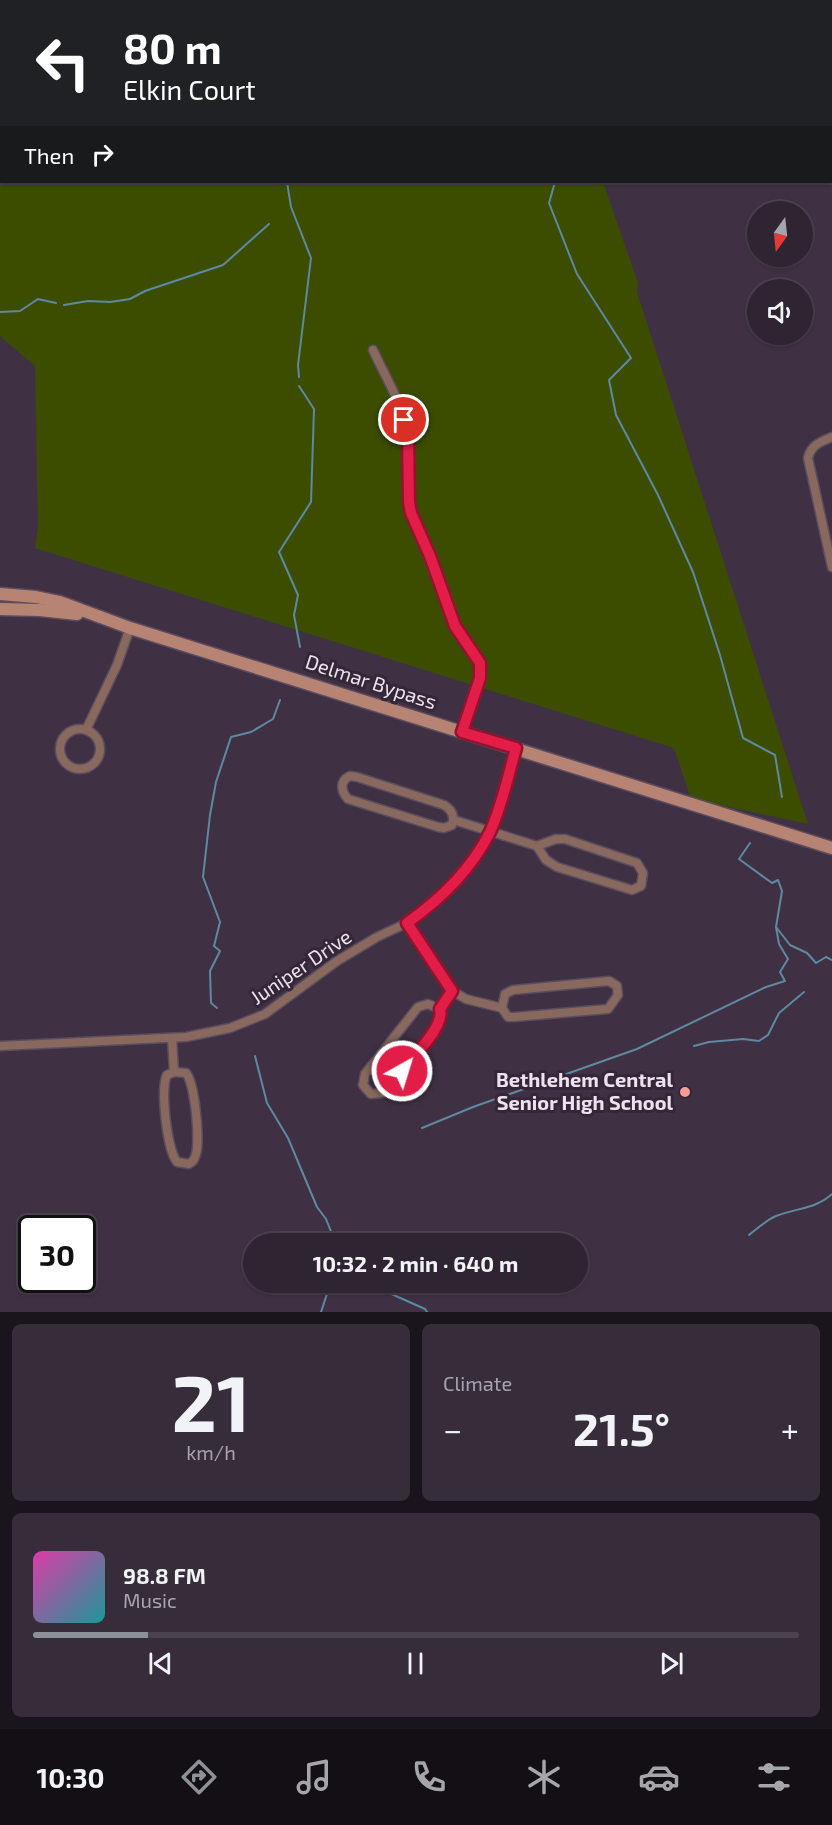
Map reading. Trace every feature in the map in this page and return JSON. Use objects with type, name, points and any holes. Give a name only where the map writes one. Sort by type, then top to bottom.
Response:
[{"type":"street","points":[[373,350],[394,394],[408,434],[411,513],[430,556],[455,626],[480,663],[481,670],[477,687],[462,732]]},
{"type":"street","points":[[832,438],[815,444],[809,452],[808,463],[832,567]]},
{"type":"street","name":"Delmar Bypass","points":[[0,594],[60,602],[130,628],[832,848]]},
{"type":"street","name":"Delmar Bypass","points":[[0,609],[67,612],[105,619]]},
{"type":"street","points":[[86,730],[117,665],[130,628]]},
{"type":"street","points":[[86,730],[92,733],[99,743],[99,756],[91,766],[85,769],[72,768],[63,759],[61,752],[63,739],[73,731],[86,730]]},
{"type":"street","name":"Juniper Drive","points":[[0,1046],[194,1036],[230,1028],[265,1014],[337,961],[376,937],[407,923],[436,901],[457,881],[490,831],[516,748]]},
{"type":"street","points":[[357,777],[444,805],[449,808],[454,820],[453,825],[444,828],[358,803],[344,794],[342,786],[346,778],[357,777]]},
{"type":"street","points":[[454,820],[537,846],[556,839],[565,839],[637,863],[643,873],[641,886],[632,890],[557,867],[546,860],[537,846]]},
{"type":"street","points":[[407,923],[452,991],[466,999],[502,1008],[508,1017],[608,1009],[618,995],[617,986],[609,981],[513,990],[505,994],[502,1008]]},
{"type":"street","points":[[440,1009],[428,1004],[418,1007],[364,1074],[363,1085],[368,1091],[378,1095],[389,1086],[438,1025],[440,1009],[452,991]]},
{"type":"street","points":[[172,1038],[174,1072]]},
{"type":"street","points":[[174,1072],[186,1073],[193,1089],[198,1145],[196,1157],[189,1164],[177,1162],[172,1156],[170,1146],[163,1085],[167,1075],[174,1072]]},
{"type":"green space","points":[[0,183],[603,183],[638,283],[637,292],[808,824],[691,799],[674,748],[35,548],[38,526],[35,366],[0,336]]},
{"type":"waterway","points":[[287,183],[291,207],[311,258],[298,365],[299,377]]},
{"type":"waterway","points":[[555,183],[549,203],[577,274],[631,358],[609,380],[616,415],[658,495],[693,572],[720,655],[743,738],[775,755],[782,797]]},
{"type":"waterway","points":[[64,305],[88,301],[110,302],[130,299],[145,291],[223,265],[269,224]]},
{"type":"waterway","points":[[0,312],[20,311],[38,299],[56,303]]},
{"type":"waterway","points":[[299,386],[314,409],[311,502],[279,552],[298,595],[294,615],[300,647]]},
{"type":"waterway","points":[[217,1008],[211,1003],[210,971],[220,951],[214,946],[220,922],[203,877],[216,782],[231,737],[251,732],[273,719],[280,700]]},
{"type":"waterway","points":[[750,843],[739,859],[772,883],[778,880],[782,891],[776,927],[790,945],[807,953],[816,963],[826,957],[832,960]]},
{"type":"waterway","points":[[422,1128],[473,1107],[637,1049],[766,987],[785,981],[780,972],[788,959],[779,944],[776,927]]},
{"type":"waterway","points":[[694,1046],[709,1042],[743,1039],[759,1041],[768,1035],[779,1013],[804,992]]},
{"type":"waterway","points":[[255,1056],[267,1103],[288,1138],[317,1207],[326,1219],[332,1233]]},
{"type":"waterway","points":[[749,1235],[772,1218],[819,1203],[832,1194]]},
{"type":"waterway","points":[[321,1312],[327,1293]]},
{"type":"waterway","points":[[389,1293],[427,1312]]},
{"type":"place","name":"Bethlehem Central Senior High School","points":[[685,1092]]},
{"type":"route","points":[[402,1071],[438,1025],[440,1009],[452,991],[407,923],[428,908],[457,881],[482,845],[490,831],[503,794],[516,748],[462,732],[480,678],[480,663],[455,626],[444,591],[411,513],[408,434],[404,420]]}]
